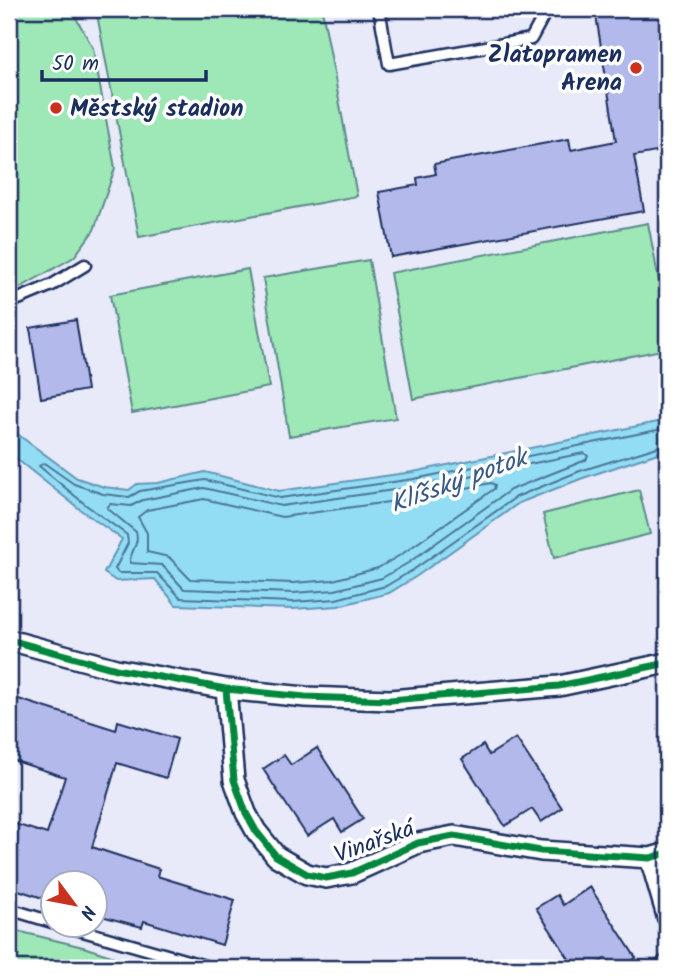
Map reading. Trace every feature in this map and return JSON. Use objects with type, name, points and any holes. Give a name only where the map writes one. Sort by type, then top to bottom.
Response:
[{"type":"street","points":[[9,640],[116,669],[226,689],[305,697],[390,700],[559,686],[667,663]]},
{"type":"street","name":"Vinařská","points":[[226,689],[234,780],[246,813],[276,856],[307,874],[326,878],[352,873],[418,843],[454,836],[541,851],[659,856],[667,916]]},
{"type":"lane","points":[[379,9],[389,64],[531,39],[545,9]]},
{"type":"lane","points":[[9,303],[52,285],[85,265]]},
{"type":"lane","points":[[9,909],[38,918]]},
{"type":"lane","points":[[108,938],[212,968]]},
{"type":"green space","name":"Městský stadion","points":[[9,9],[71,9],[93,48],[115,168],[94,230],[74,257],[9,294]]},
{"type":"green space","points":[[96,9],[322,9],[357,196],[139,237]]},
{"type":"green space","points":[[648,223],[667,323],[667,349],[413,399],[390,273]]},
{"type":"green space","points":[[369,260],[396,418],[289,436],[263,278]]},
{"type":"green space","points":[[248,269],[269,387],[132,413],[110,295]]},
{"type":"green space","points":[[639,490],[650,534],[554,558],[543,514]]},
{"type":"green space","points":[[9,929],[38,936],[38,939],[50,939],[83,947],[149,968],[9,968]]},
{"type":"water","name":"Klíšský potok","points":[[667,420],[667,450],[519,503],[389,593],[338,606],[293,609],[176,605],[155,579],[116,581],[104,573],[122,539],[9,453],[9,428],[77,478],[104,487],[129,490],[137,484],[158,483],[205,472],[279,491],[413,472]]},
{"type":"building","points":[[595,9],[667,9],[667,150],[634,156],[644,211],[391,257],[379,192],[418,185],[417,178],[436,174],[434,164],[569,139],[571,150],[616,141]]},
{"type":"building","points":[[76,320],[87,390],[41,398],[30,328]]},
{"type":"building","points":[[9,696],[116,730],[118,721],[177,739],[166,778],[117,763],[92,847],[159,869],[157,876],[235,900],[222,945],[144,921],[142,927],[108,918],[108,869],[38,869],[38,896],[9,887],[9,822],[47,834],[65,777],[9,759]]},
{"type":"building","points":[[516,738],[562,808],[541,822],[532,809],[505,826],[462,759],[483,745],[489,755]]},
{"type":"building","points":[[317,748],[363,819],[342,832],[334,819],[307,836],[263,769],[284,755],[291,765]]},
{"type":"building","points":[[590,887],[636,958],[620,968],[613,968],[606,958],[591,968],[575,968],[536,908],[557,895],[563,905]]},
{"type":"cycle path","points":[[9,640],[116,669],[226,689],[305,697],[390,700],[559,686],[667,663]]},
{"type":"cycle path","points":[[226,689],[234,780],[246,813],[276,856],[307,874],[326,878],[352,873],[418,843],[454,836],[541,851],[650,858],[667,853]]},
{"type":"place","name":"Zlatopramen Arena","points":[[636,68]]},
{"type":"place","name":"Městský stadion","points":[[56,108]]}]
